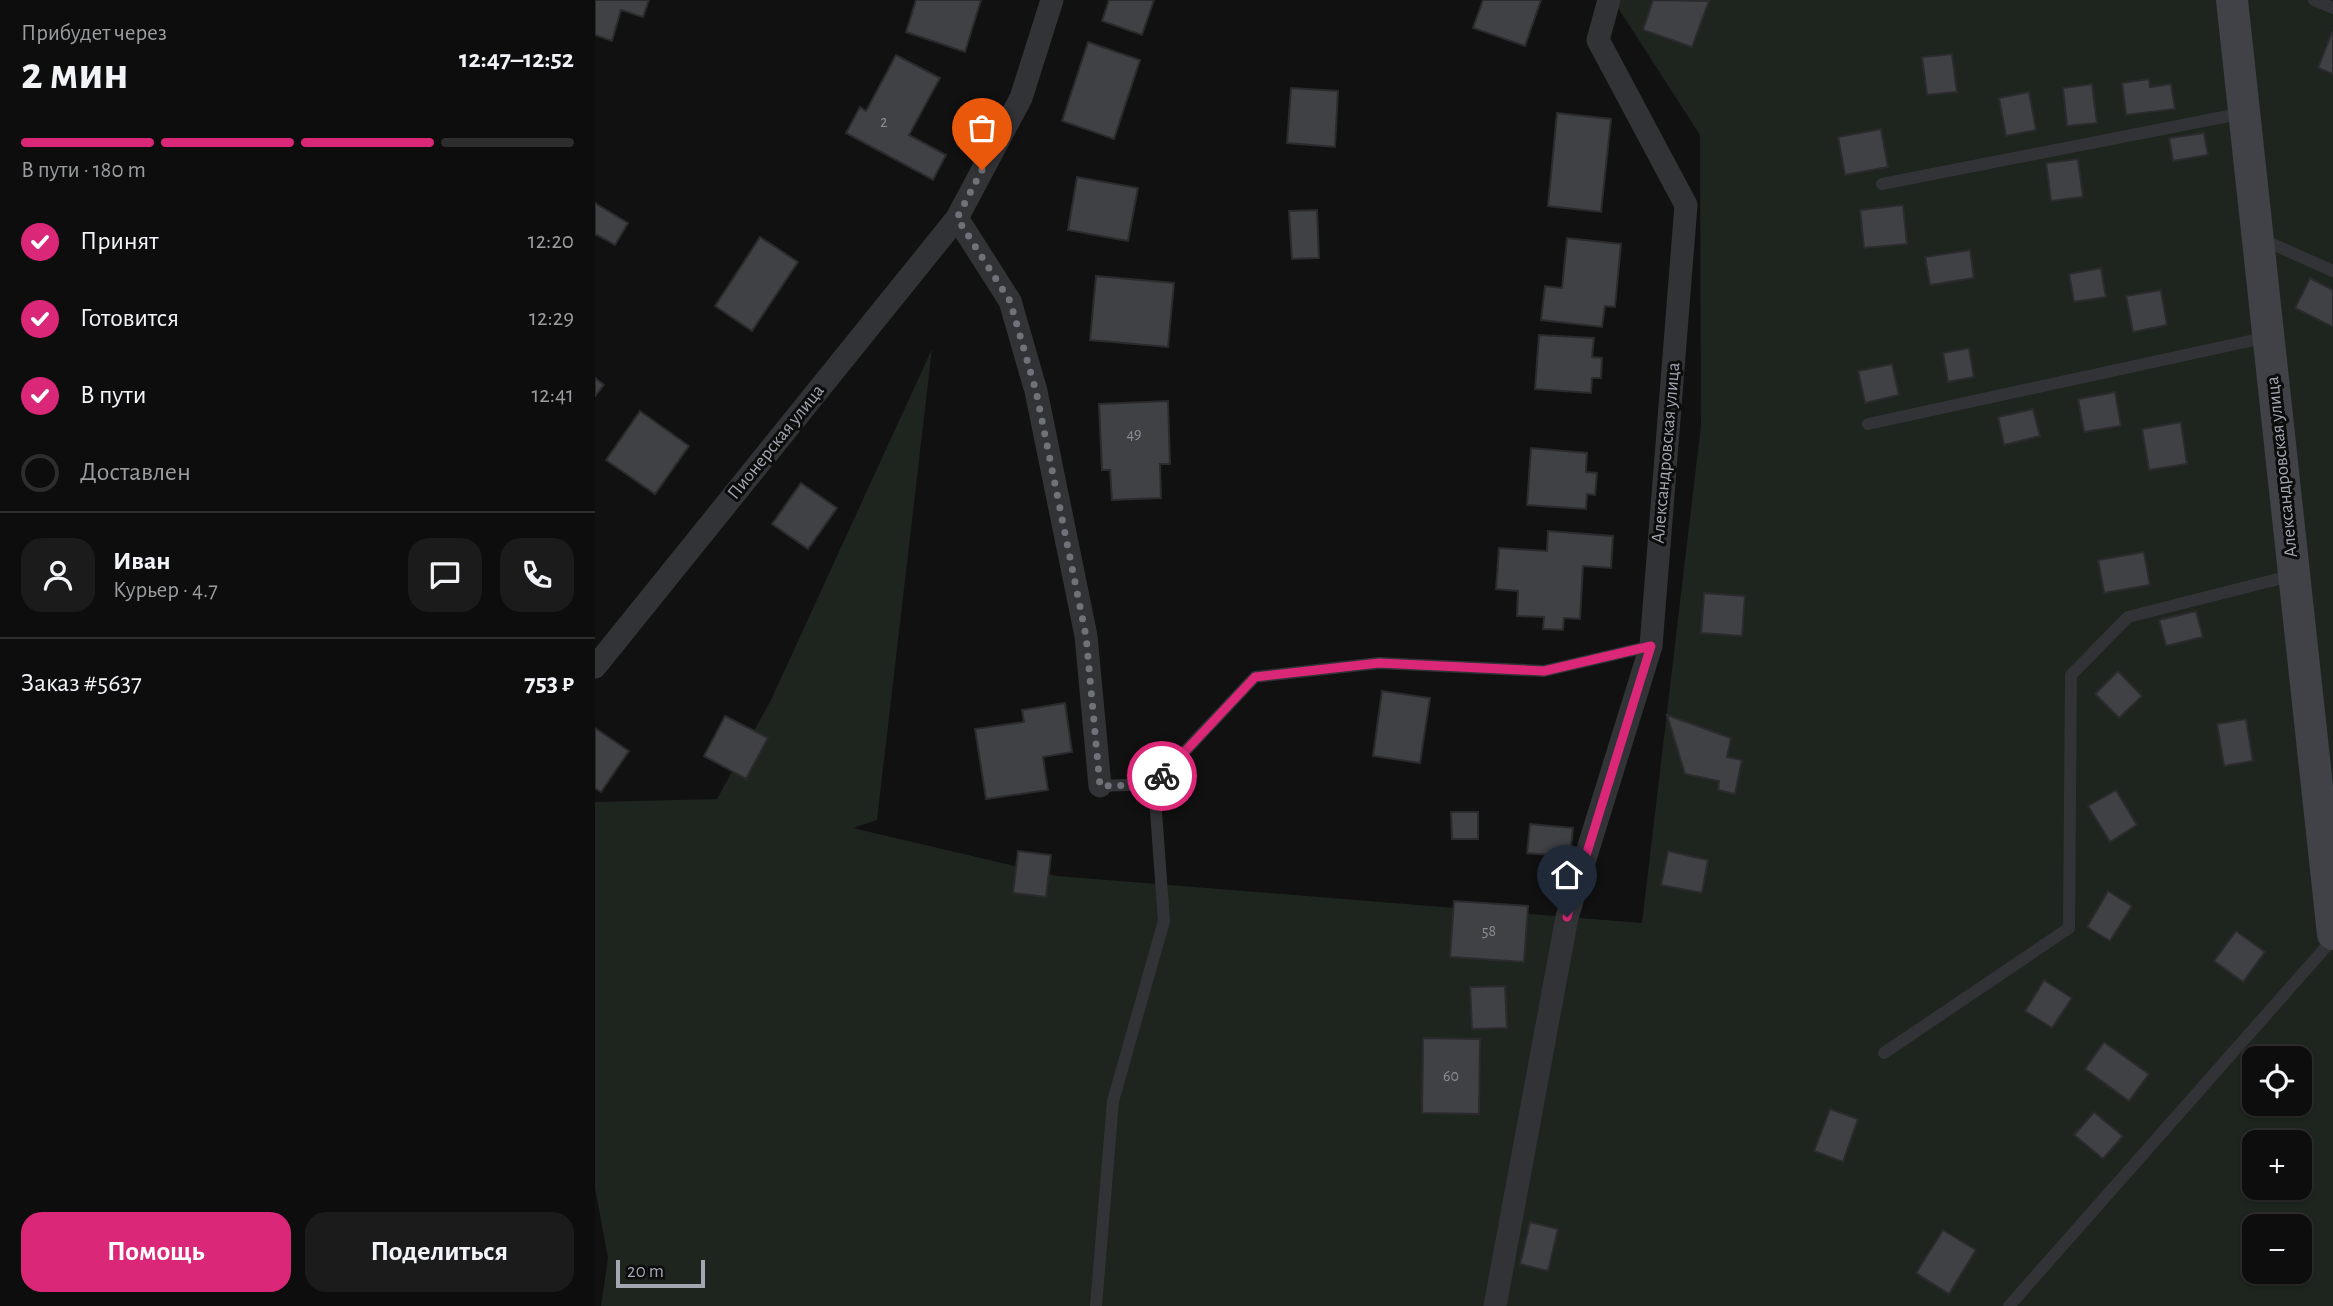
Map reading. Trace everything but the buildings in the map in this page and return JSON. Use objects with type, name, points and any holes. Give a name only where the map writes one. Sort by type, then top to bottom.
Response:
[{"type":"street","name":"Пионерская улица","points":[[595,667],[957,218],[1021,98],[1052,0]]},
{"type":"street","name":"Александровская улица","points":[[1495,1306],[1567,917],[1651,646],[1686,205],[1598,40],[1609,0]]},
{"type":"street","name":"Александровская улица","points":[[2232,0],[2333,936]]},
{"type":"street","points":[[957,218],[1010,301],[1036,391],[1086,636],[1100,786]]},
{"type":"lane","points":[[1609,60],[1612,2],[1615,0]]},
{"type":"lane","points":[[2314,0],[2333,8]]},
{"type":"lane","points":[[1882,184],[2244,113]]},
{"type":"lane","points":[[2257,237],[2333,271]]},
{"type":"lane","points":[[1868,424],[2268,337]]},
{"type":"lane","points":[[1884,1053],[2069,928],[2071,675],[2128,617],[2294,575]]},
{"type":"lane","points":[[1100,786],[1154,785],[1255,677],[1379,663],[1544,671],[1651,646]]},
{"type":"lane","points":[[1096,1306],[1113,1101],[1164,921],[1154,785]]},
{"type":"lane","points":[[2009,1306],[2333,936]]},
{"type":"shaded area","points":[[1613,0],[2333,0],[2333,1306],[601,1306],[608,1258],[595,1188],[595,802],[717,799],[771,700],[932,349],[877,820],[853,828],[1057,876],[1642,923],[1701,425],[1700,135]]},
{"type":"way so far","points":[[982,170],[957,218],[1010,301],[1036,391],[1086,636],[1100,786],[1154,785],[1162,776]]},
{"type":"route","points":[[1162,776],[1255,677],[1379,663],[1544,671],[1651,646],[1567,917]]}]
